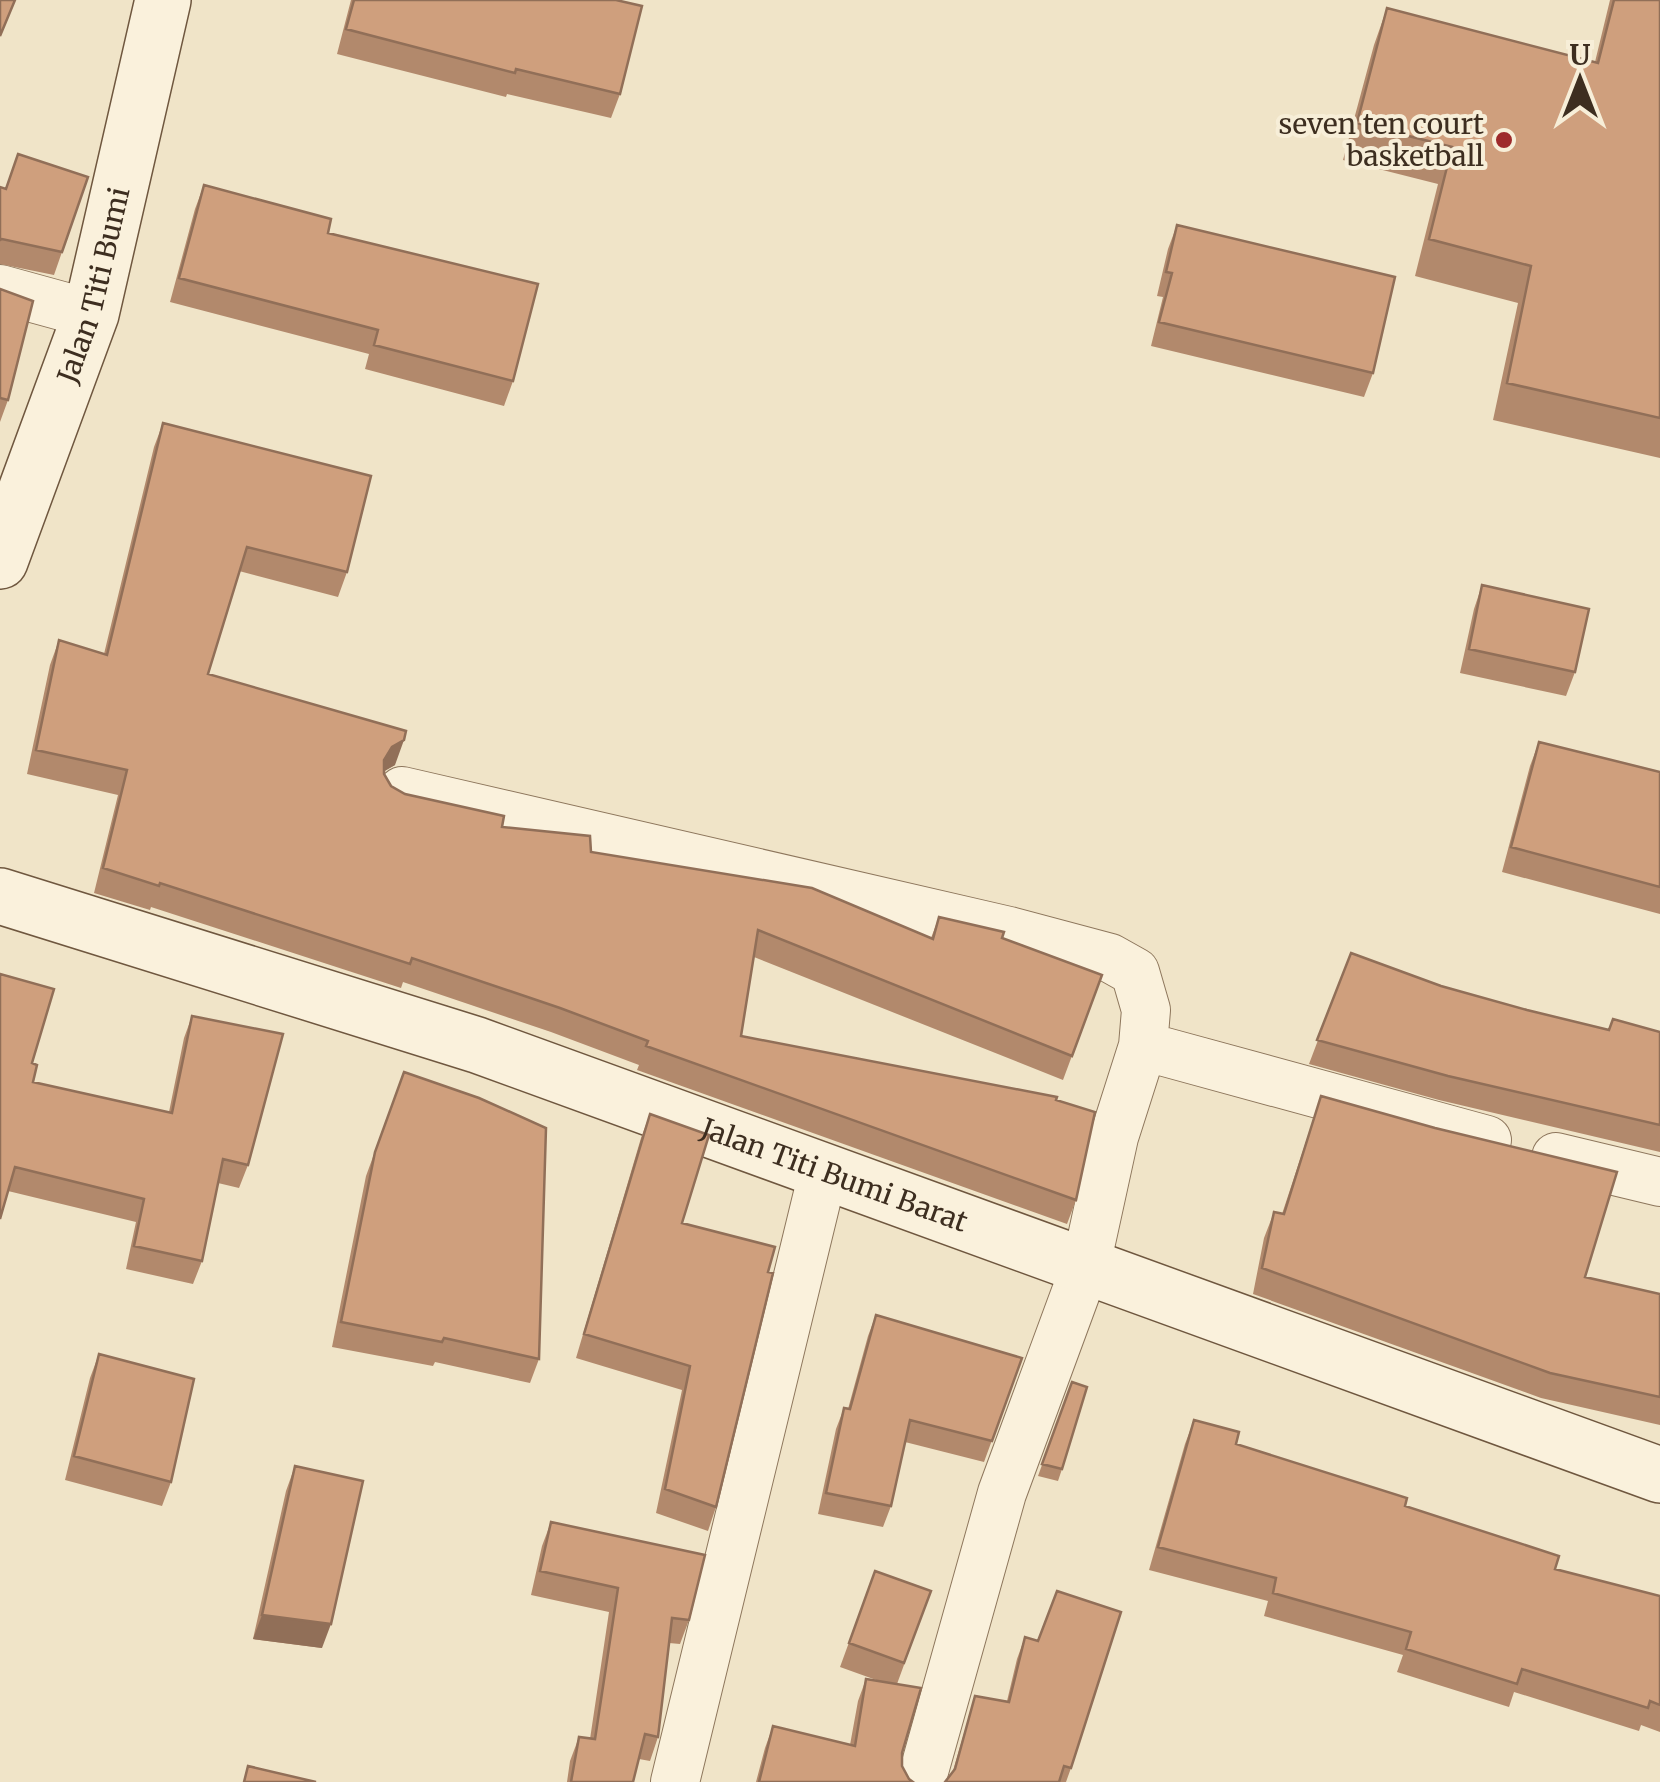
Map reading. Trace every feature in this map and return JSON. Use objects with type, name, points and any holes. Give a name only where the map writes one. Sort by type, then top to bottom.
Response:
[{"type":"street","name":"Jalan Titi Bumi","points":[[0,561],[91,314],[163,0]]},
{"type":"street","points":[[0,289],[91,314]]},
{"type":"street","points":[[402,791],[1009,931],[1110,958],[1135,972],[1146,1010],[1143,1046],[1114,1136],[1086,1265],[1002,1493],[921,1782]]},
{"type":"street","name":"Jalan Titi Bumi Barat","points":[[0,896],[477,1045],[1660,1475]]},
{"type":"street","points":[[1143,1046],[1432,1127],[1660,1182]]},
{"type":"street","points":[[675,1782],[824,1169]]},
{"type":"building","points":[[0,0],[15,0],[0,36]]},
{"type":"building","points":[[354,0],[616,0],[642,6],[620,94],[516,69],[515,73],[346,29]]},
{"type":"building","points":[[1614,0],[1660,0],[1660,418],[1507,383],[1531,266],[1429,239],[1452,147],[1357,123],[1387,8],[1598,63]]},
{"type":"building","points":[[18,154],[88,177],[62,252],[0,240],[0,187],[6,189]]},
{"type":"building","points":[[204,185],[331,219],[328,233],[538,284],[513,381],[374,345],[378,330],[179,278]]},
{"type":"building","points":[[1177,225],[1395,277],[1373,373],[1159,322],[1172,273],[1166,272]]},
{"type":"building","points":[[0,289],[33,301],[8,400],[0,398]]},
{"type":"building","points":[[163,423],[371,476],[347,572],[247,547],[208,674],[406,731],[404,740],[392,747],[384,760],[384,774],[391,786],[405,794],[504,816],[502,827],[590,836],[591,852],[812,888],[933,939],[939,917],[1004,932],[1002,938],[1102,975],[1072,1056],[758,930],[741,1036],[1057,1097],[1056,1100],[1095,1112],[1076,1200],[646,1046],[648,1041],[560,1008],[412,958],[410,964],[103,868],[127,770],[36,750],[59,640],[107,655]]},
{"type":"building","points":[[1482,585],[1589,609],[1575,672],[1469,649]]},
{"type":"building","points":[[1539,742],[1660,772],[1660,887],[1511,847]]},
{"type":"building","points":[[1351,953],[1441,986],[1527,1010],[1609,1030],[1613,1019],[1660,1032],[1660,1125],[1448,1076],[1317,1040]]},
{"type":"building","points":[[0,974],[54,989],[32,1063],[37,1065],[33,1082],[172,1113],[192,1016],[283,1034],[248,1165],[223,1159],[202,1261],[134,1246],[144,1199],[15,1167],[0,1219]]},
{"type":"building","points":[[404,1072],[479,1098],[546,1128],[539,1359],[444,1338],[442,1342],[341,1322],[375,1152]]},
{"type":"building","points":[[1321,1096],[1617,1172],[1585,1277],[1660,1294],[1660,1397],[1550,1373],[1262,1268],[1274,1212],[1284,1214]]},
{"type":"building","points":[[650,1114],[709,1135],[682,1223],[775,1247],[768,1272],[773,1273],[716,1507],[665,1489],[690,1366],[584,1334]]},
{"type":"building","points":[[876,1315],[1022,1358],[992,1441],[910,1420],[891,1506],[826,1493],[844,1408],[850,1409]]},
{"type":"building","points":[[99,1354],[194,1379],[171,1482],[74,1456]]},
{"type":"building","points":[[1072,1382],[1087,1387],[1062,1469],[1042,1464]]},
{"type":"building","points":[[1194,1420],[1239,1432],[1236,1444],[1407,1498],[1405,1506],[1559,1556],[1555,1569],[1660,1596],[1660,1705],[1650,1701],[1648,1708],[1522,1669],[1517,1684],[1406,1649],[1411,1632],[1273,1593],[1276,1578],[1158,1547]]},
{"type":"building","points":[[295,1466],[363,1481],[331,1624],[262,1615]]},
{"type":"building","points":[[551,1522],[705,1555],[689,1620],[672,1618],[658,1737],[645,1734],[633,1782],[571,1782],[579,1737],[595,1739],[618,1588],[540,1571]]},
{"type":"building","points":[[875,1571],[931,1591],[904,1663],[849,1643]]},
{"type":"building","points":[[1057,1591],[1121,1612],[1071,1768],[1064,1766],[1059,1782],[945,1782],[955,1769],[975,1696],[1009,1702],[1025,1637],[1038,1641]]},
{"type":"building","points":[[866,1679],[921,1688],[902,1753],[902,1766],[913,1782],[759,1782],[773,1726],[855,1746]]},
{"type":"building","points":[[248,1766],[316,1782],[244,1782]]},
{"type":"place","name":"seven ten court basketball","points":[[1504,140]]}]
